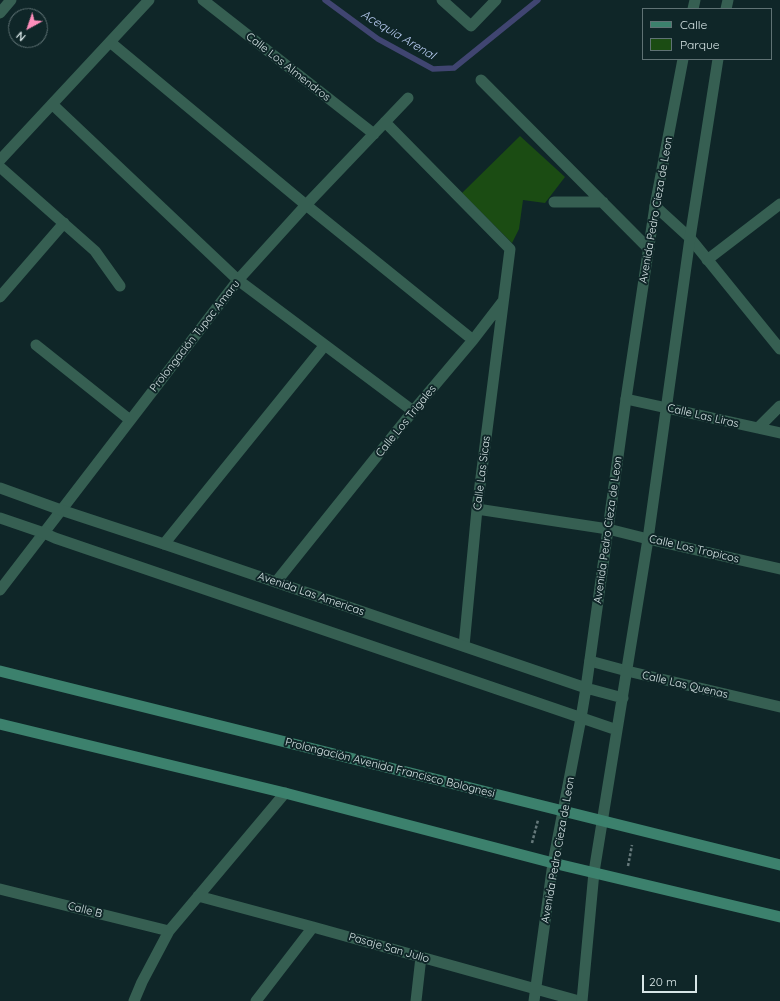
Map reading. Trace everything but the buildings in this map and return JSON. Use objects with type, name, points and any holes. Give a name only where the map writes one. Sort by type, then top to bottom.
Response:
[{"type":"main road","name":"Prolongación Avenida Francisco Bolognesi","points":[[0,671],[602,822],[780,865]]},
{"type":"main road","points":[[0,724],[284,793],[553,863],[780,918]]},
{"type":"street","points":[[0,13],[11,0]]},
{"type":"street","points":[[0,160],[149,0]]},
{"type":"street","name":"Calle Los Almendros","points":[[203,0],[374,134]]},
{"type":"street","points":[[442,0],[471,26],[496,0]]},
{"type":"street","points":[[110,42],[306,205],[473,340]]},
{"type":"street","name":"Avenida Pedro Cieza de Leon","points":[[534,1001],[553,863],[564,812],[586,688],[648,250],[683,60]]},
{"type":"street","points":[[580,1001],[594,872],[648,539],[690,238],[718,60]]},
{"type":"street","points":[[481,80],[603,202],[648,250]]},
{"type":"street","name":"Prolongación Tupac Amaru","points":[[0,590],[238,280],[306,205],[408,98]]},
{"type":"street","points":[[52,104],[238,280],[413,411]]},
{"type":"street","points":[[385,122],[510,248],[503,301]]},
{"type":"street","points":[[0,167],[95,251],[120,286]]},
{"type":"street","points":[[554,202],[603,202]]},
{"type":"street","points":[[707,260],[780,204]]},
{"type":"street","points":[[655,206],[690,238],[780,349]]},
{"type":"street","points":[[0,297],[64,223]]},
{"type":"street","name":"Calle Los Trigales","points":[[276,582],[503,301]]},
{"type":"street","name":"Calle Las Sicas","points":[[464,646],[477,508],[503,301]]},
{"type":"street","points":[[36,345],[130,420]]},
{"type":"street","points":[[164,544],[325,345]]},
{"type":"street","name":"Calle Las Liras","points":[[626,399],[780,434]]},
{"type":"street","points":[[758,428],[780,406]]},
{"type":"street","name":"Avenida Las Americas","points":[[0,488],[586,688],[622,698]]},
{"type":"street","name":"Calle Los Tropicos","points":[[477,508],[608,529],[780,569]]},
{"type":"street","points":[[0,518],[617,730]]},
{"type":"street","name":"Calle Las Quenas","points":[[590,661],[627,672],[780,707]]},
{"type":"street","points":[[134,1001],[142,982],[170,931],[284,793]]},
{"type":"street","name":"Calle B","points":[[0,889],[170,931]]},
{"type":"street","name":"Pasaje San Julio","points":[[198,896],[580,1001]]},
{"type":"street","points":[[256,1001],[314,927]]},
{"type":"street","points":[[416,1001],[420,957]]},
{"type":"street","points":[[140,1001],[142,982]]},
{"type":"path","points":[[532,844],[538,820]]},
{"type":"path","points":[[628,867],[632,844]]},
{"type":"green space","points":[[520,136],[565,177],[545,203],[523,200],[519,229],[512,243],[462,193]]},
{"type":"waterway","name":"Acequia Arenal","points":[[325,0],[378,39],[433,69],[454,68],[538,0]]}]
